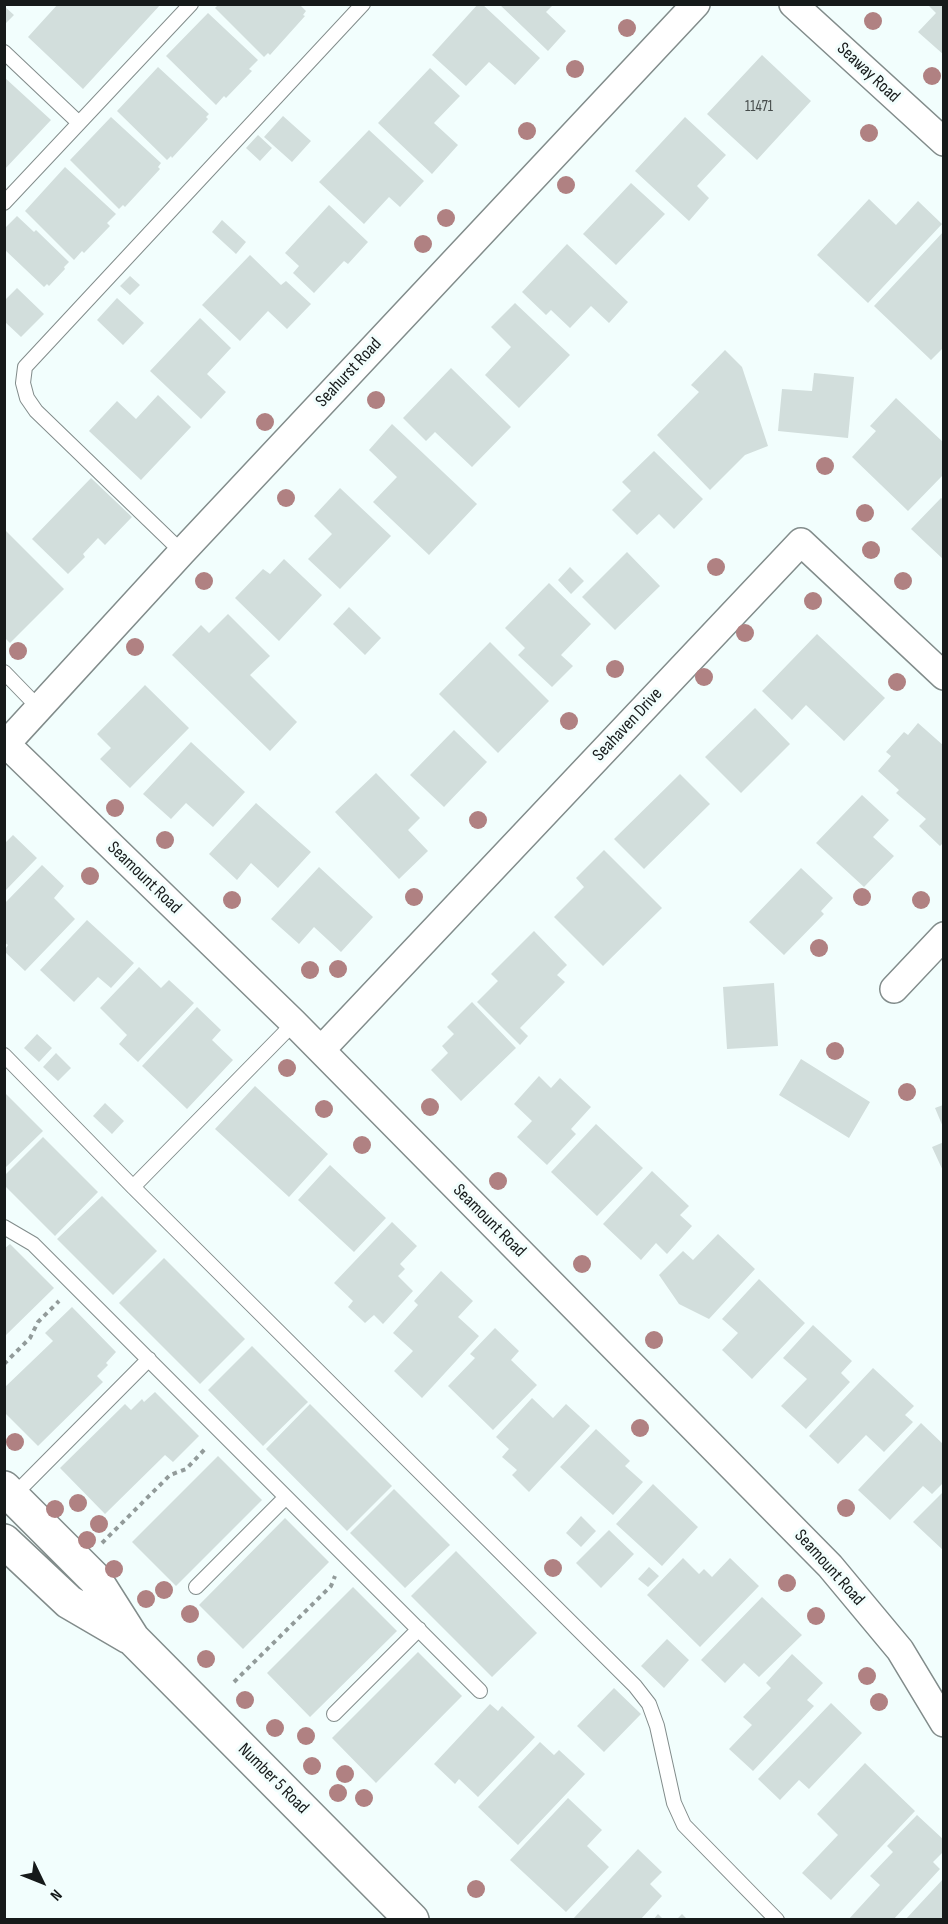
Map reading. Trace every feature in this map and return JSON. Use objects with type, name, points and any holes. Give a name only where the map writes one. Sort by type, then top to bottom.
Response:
[{"type":"main road","name":"Number 5 Road","points":[[9,1492],[95,1579],[133,1639],[412,1920]]},
{"type":"main road","name":"Number 5 Road","points":[[4,1541],[69,1602],[133,1639]]},
{"type":"street","name":"Seahurst Road","points":[[6,744],[182,552],[696,4]]},
{"type":"street","name":"Seaway Road","points":[[794,4],[944,142]]},
{"type":"street","name":"Seahaven Drive","points":[[321,1050],[801,542],[944,676]]},
{"type":"street","name":"Seamount Road","points":[[6,744],[294,1023],[830,1566],[900,1650],[944,1723]]},
{"type":"street","points":[[894,989],[944,936]]},
{"type":"lane","points":[[4,203],[190,4]]},
{"type":"lane","points":[[182,552],[36,411],[27,398],[23,383],[25,367],[363,4]]},
{"type":"lane","points":[[4,52],[79,123]]},
{"type":"lane","points":[[4,672],[38,707]]},
{"type":"lane","points":[[133,1187],[294,1023]]},
{"type":"lane","points":[[4,1055],[133,1187],[635,1686],[649,1704],[657,1726],[674,1803],[684,1825],[777,1920]]},
{"type":"lane","points":[[4,1227],[33,1244],[480,1691]]},
{"type":"lane","points":[[9,1492],[149,1359]]},
{"type":"lane","points":[[196,1587],[286,1497]]},
{"type":"lane","points":[[334,1714],[419,1629]]},
{"type":"path","points":[[4,1364],[30,1338],[38,1322],[74,1285]]},
{"type":"path","points":[[99,1546],[170,1475],[186,1469],[222,1432]]},
{"type":"path","points":[[234,1682],[330,1586],[350,1560]]},
{"type":"building","points":[[58,4],[161,4],[83,89],[28,37]]},
{"type":"building","points":[[219,4],[299,4],[306,11],[303,15],[305,16],[270,55],[268,53],[264,57],[215,8]]},
{"type":"building","points":[[478,4],[482,4],[540,58],[515,85],[489,62],[466,86],[432,55]]},
{"type":"building","points":[[499,4],[554,4],[546,12],[566,31],[548,51]]},
{"type":"building","points":[[927,4],[944,4],[944,55],[918,32],[936,13]]},
{"type":"building","points":[[4,6],[14,15],[4,25]]},
{"type":"building","points":[[208,13],[258,60],[249,69],[252,71],[216,105],[166,56]]},
{"type":"building","points":[[762,55],[811,101],[757,160],[707,114]]},
{"type":"building","points":[[158,67],[209,114],[206,117],[208,119],[172,158],[171,156],[167,160],[117,111]]},
{"type":"building","points":[[430,68],[460,96],[434,123],[458,145],[432,174],[378,123]]},
{"type":"building","points":[[4,77],[51,120],[4,170]]},
{"type":"building","points":[[283,116],[311,141],[292,162],[264,137]]},
{"type":"building","points":[[111,117],[161,163],[158,167],[160,169],[125,207],[123,205],[119,209],[70,160]]},
{"type":"building","points":[[685,117],[726,155],[697,186],[709,198],[689,221],[635,171]]},
{"type":"building","points":[[369,130],[424,181],[400,207],[389,197],[364,224],[319,182]]},
{"type":"building","points":[[258,135],[272,148],[260,161],[246,148]]},
{"type":"building","points":[[65,167],[116,214],[107,223],[110,226],[74,260],[25,211]]},
{"type":"building","points":[[631,183],[665,214],[616,265],[583,234]]},
{"type":"building","points":[[869,199],[896,225],[918,201],[942,224],[868,303],[817,255]]},
{"type":"building","points":[[329,205],[368,242],[348,264],[344,261],[314,293],[293,273],[299,266],[285,253]]},
{"type":"building","points":[[17,216],[34,232],[36,230],[69,262],[49,286],[47,284],[44,287],[4,249],[4,229]]},
{"type":"building","points":[[222,220],[246,242],[236,254],[212,232]]},
{"type":"building","points":[[944,231],[944,347],[931,360],[874,306]]},
{"type":"building","points":[[567,244],[628,302],[609,323],[591,306],[570,328],[551,310],[546,315],[522,292]]},
{"type":"building","points":[[250,255],[281,285],[286,281],[311,304],[287,329],[268,311],[240,341],[202,305]]},
{"type":"building","points":[[130,276],[140,285],[130,295],[120,286]]},
{"type":"building","points":[[17,288],[44,314],[21,337],[4,321],[4,301]]},
{"type":"building","points":[[117,298],[144,323],[123,345],[97,320]]},
{"type":"building","points":[[515,303],[570,355],[519,408],[485,375],[511,347],[491,327]]},
{"type":"building","points":[[200,318],[231,348],[207,374],[226,392],[201,419],[150,371]]},
{"type":"building","points":[[725,350],[742,367],[768,446],[745,455],[710,490],[657,435],[699,392],[691,385]]},
{"type":"building","points":[[451,368],[511,427],[472,467],[435,432],[426,441],[403,418]]},
{"type":"building","points":[[814,373],[854,377],[848,438],[778,431],[782,389],[812,391]]},
{"type":"building","points":[[158,395],[191,427],[141,480],[89,431],[117,401],[136,419]]},
{"type":"building","points":[[896,398],[944,443],[942,450],[944,451],[944,474],[908,511],[852,457],[876,431],[870,426]]},
{"type":"building","points":[[392,424],[477,504],[429,555],[373,502],[397,477],[369,450]]},
{"type":"building","points":[[654,451],[703,499],[674,529],[659,514],[637,535],[612,510],[631,491],[622,482]]},
{"type":"building","points":[[91,478],[132,517],[105,545],[98,538],[83,554],[85,557],[68,574],[32,539]]},
{"type":"building","points":[[340,488],[391,536],[340,589],[308,559],[332,534],[314,516]]},
{"type":"building","points":[[941,498],[944,500],[944,560],[911,529]]},
{"type":"building","points":[[4,529],[64,589],[10,643],[4,637]]},
{"type":"building","points":[[627,552],[660,586],[615,630],[582,597]]},
{"type":"building","points":[[284,559],[322,595],[279,641],[235,598],[263,569],[270,574]]},
{"type":"building","points":[[570,567],[584,581],[571,594],[558,580]]},
{"type":"building","points":[[549,583],[591,624],[561,655],[573,666],[552,687],[518,655],[525,648],[505,628]]},
{"type":"building","points":[[349,607],[381,638],[365,655],[333,624]]},
{"type":"building","points":[[228,614],[270,656],[250,675],[297,722],[270,751],[172,655],[201,625],[209,633]]},
{"type":"building","points":[[817,634],[885,698],[844,741],[806,705],[792,720],[762,691]]},
{"type":"building","points":[[490,642],[549,701],[498,753],[439,694]]},
{"type":"building","points":[[145,685],[189,728],[130,788],[100,759],[111,748],[97,734]]},
{"type":"building","points":[[755,708],[790,744],[741,793],[705,757]]},
{"type":"building","points":[[918,723],[944,746],[944,842],[940,846],[919,826],[926,819],[896,793],[899,790],[878,771],[891,756],[886,752],[904,732],[908,735]]},
{"type":"building","points":[[454,730],[487,762],[444,807],[410,775]]},
{"type":"building","points":[[191,742],[245,792],[213,827],[186,803],[171,819],[143,794]]},
{"type":"building","points":[[376,773],[420,818],[408,830],[428,851],[399,879],[335,812]]},
{"type":"building","points":[[680,774],[710,804],[644,869],[614,839]]},
{"type":"building","points":[[862,795],[889,820],[873,837],[894,856],[864,887],[816,843]]},
{"type":"building","points":[[256,803],[311,852],[278,888],[251,863],[237,880],[209,854]]},
{"type":"building","points":[[13,835],[37,858],[4,892],[4,844]]},
{"type":"building","points":[[604,850],[662,908],[603,966],[554,917],[584,887],[576,878]]},
{"type":"building","points":[[42,865],[64,886],[54,898],[75,919],[25,971],[4,951],[8,945],[4,942],[4,904]]},
{"type":"building","points":[[319,867],[373,917],[341,952],[314,927],[299,944],[271,919]]},
{"type":"building","points":[[801,868],[833,898],[821,911],[824,914],[784,955],[749,922]]},
{"type":"building","points":[[87,920],[134,963],[111,988],[98,977],[74,1002],[40,970]]},
{"type":"building","points":[[534,931],[567,965],[557,975],[565,982],[520,1028],[528,1036],[520,1045],[477,1002],[498,981],[491,974]]},
{"type":"building","points":[[139,967],[161,988],[169,980],[194,1003],[138,1062],[119,1044],[127,1035],[100,1008]]},
{"type":"building","points":[[774,983],[778,1046],[727,1049],[723,987]]},
{"type":"building","points":[[472,1002],[516,1048],[461,1101],[431,1070],[448,1053],[442,1046],[454,1034],[447,1027]]},
{"type":"building","points":[[197,1007],[221,1030],[212,1040],[233,1060],[187,1109],[142,1066]]},
{"type":"building","points":[[37,1034],[52,1048],[39,1062],[24,1048]]},
{"type":"building","points":[[56,1053],[71,1068],[58,1081],[43,1067]]},
{"type":"building","points":[[801,1059],[870,1102],[849,1138],[779,1095]]},
{"type":"building","points":[[539,1076],[551,1088],[560,1078],[591,1107],[571,1129],[576,1134],[547,1165],[517,1137],[532,1121],[514,1104]]},
{"type":"building","points":[[255,1086],[328,1154],[289,1197],[215,1129]]},
{"type":"building","points":[[4,1092],[43,1131],[4,1169]]},
{"type":"building","points":[[105,1103],[124,1121],[112,1134],[93,1116]]},
{"type":"building","points":[[943,1105],[943,1127],[935,1108]]},
{"type":"building","points":[[596,1124],[643,1168],[597,1216],[551,1172]]},
{"type":"building","points":[[43,1137],[98,1192],[55,1236],[5,1186],[5,1175]]},
{"type":"building","points":[[944,1142],[944,1173],[932,1147]]},
{"type":"building","points":[[330,1165],[386,1218],[354,1252],[298,1200]]},
{"type":"building","points":[[652,1171],[689,1206],[680,1215],[692,1226],[667,1254],[656,1243],[641,1260],[603,1224]]},
{"type":"building","points":[[102,1196],[157,1251],[113,1295],[57,1239]]},
{"type":"building","points":[[392,1222],[417,1246],[400,1264],[405,1269],[398,1276],[413,1291],[383,1324],[374,1315],[365,1323],[348,1307],[353,1301],[334,1283]]},
{"type":"building","points":[[718,1234],[755,1269],[709,1319],[679,1304],[659,1275],[683,1251],[693,1260]]},
{"type":"building","points":[[10,1244],[54,1288],[4,1337],[4,1249]]},
{"type":"building","points":[[164,1258],[245,1339],[200,1384],[119,1303]]},
{"type":"building","points":[[441,1271],[473,1301],[458,1317],[479,1336],[422,1398],[394,1371],[413,1351],[393,1333],[418,1305],[414,1301]]},
{"type":"building","points":[[759,1279],[805,1323],[752,1379],[722,1350],[738,1333],[722,1319]]},
{"type":"building","points":[[72,1307],[116,1352],[97,1376],[103,1382],[38,1446],[4,1412],[4,1388],[53,1341],[45,1333]]},
{"type":"building","points":[[813,1325],[852,1361],[841,1373],[850,1382],[806,1429],[781,1406],[807,1379],[783,1358]]},
{"type":"building","points":[[495,1328],[519,1351],[511,1360],[537,1385],[493,1430],[448,1386],[475,1358],[470,1354]]},
{"type":"building","points":[[252,1346],[308,1402],[263,1446],[208,1390]]},
{"type":"building","points":[[873,1368],[914,1406],[905,1415],[913,1422],[884,1452],[866,1435],[838,1464],[809,1436]]},
{"type":"building","points":[[155,1392],[199,1436],[173,1462],[165,1455],[105,1514],[60,1468],[125,1404],[131,1410],[142,1399],[144,1402]]},
{"type":"building","points":[[532,1398],[553,1418],[566,1404],[590,1426],[529,1492],[512,1475],[517,1470],[502,1457],[509,1449],[496,1437]]},
{"type":"building","points":[[310,1404],[392,1486],[347,1531],[266,1449]]},
{"type":"building","points":[[921,1423],[944,1445],[944,1482],[932,1494],[923,1486],[890,1520],[858,1490]]},
{"type":"building","points":[[596,1429],[630,1461],[625,1466],[643,1482],[613,1515],[560,1467]]},
{"type":"building","points":[[218,1456],[262,1500],[176,1586],[132,1542]]},
{"type":"building","points":[[653,1484],[698,1527],[662,1566],[616,1524]]},
{"type":"building","points":[[394,1489],[450,1545],[405,1588],[350,1533]]},
{"type":"building","points":[[944,1491],[944,1551],[913,1522]]},
{"type":"building","points":[[581,1516],[596,1531],[581,1547],[566,1533]]},
{"type":"building","points":[[285,1518],[329,1562],[243,1649],[199,1605]]},
{"type":"building","points":[[609,1530],[634,1554],[601,1588],[576,1563]]},
{"type":"building","points":[[456,1551],[537,1633],[492,1677],[411,1596]]},
{"type":"building","points":[[683,1558],[699,1574],[704,1569],[712,1577],[730,1558],[759,1586],[700,1647],[647,1595]]},
{"type":"building","points":[[649,1567],[659,1576],[648,1587],[638,1579]]},
{"type":"building","points":[[353,1587],[397,1631],[310,1717],[267,1673]]},
{"type":"building","points":[[762,1597],[802,1635],[759,1677],[744,1663],[725,1683],[701,1660]]},
{"type":"building","points":[[667,1639],[689,1660],[664,1688],[641,1666]]},
{"type":"building","points":[[418,1652],[462,1696],[376,1783],[332,1738]]},
{"type":"building","points":[[792,1654],[823,1683],[807,1700],[814,1706],[753,1771],[729,1749],[752,1725],[743,1717],[771,1688],[766,1683]]},
{"type":"building","points":[[614,1688],[641,1714],[604,1752],[577,1726]]},
{"type":"building","points":[[831,1703],[862,1733],[809,1789],[799,1780],[780,1800],[758,1779]]},
{"type":"building","points":[[490,1704],[498,1711],[502,1706],[535,1737],[478,1797],[459,1779],[455,1784],[434,1764]]},
{"type":"building","points":[[540,1742],[554,1755],[559,1750],[585,1774],[518,1845],[478,1807]]},
{"type":"building","points":[[865,1763],[915,1811],[831,1900],[802,1873],[838,1835],[817,1814]]},
{"type":"building","points":[[568,1798],[602,1830],[587,1846],[609,1867],[566,1912],[510,1860]]},
{"type":"building","points":[[917,1815],[944,1840],[944,1851],[933,1862],[940,1869],[893,1920],[848,1920],[880,1885],[870,1876],[893,1852],[887,1846]]},
{"type":"building","points":[[638,1849],[662,1872],[650,1884],[662,1896],[640,1920],[572,1920]]},
{"type":"building","points":[[944,1878],[944,1920],[905,1920]]},
{"type":"building","points":[[658,1914],[664,1920],[653,1920]]},
{"type":"building","points":[[682,1914],[688,1920],[676,1920]]}]
